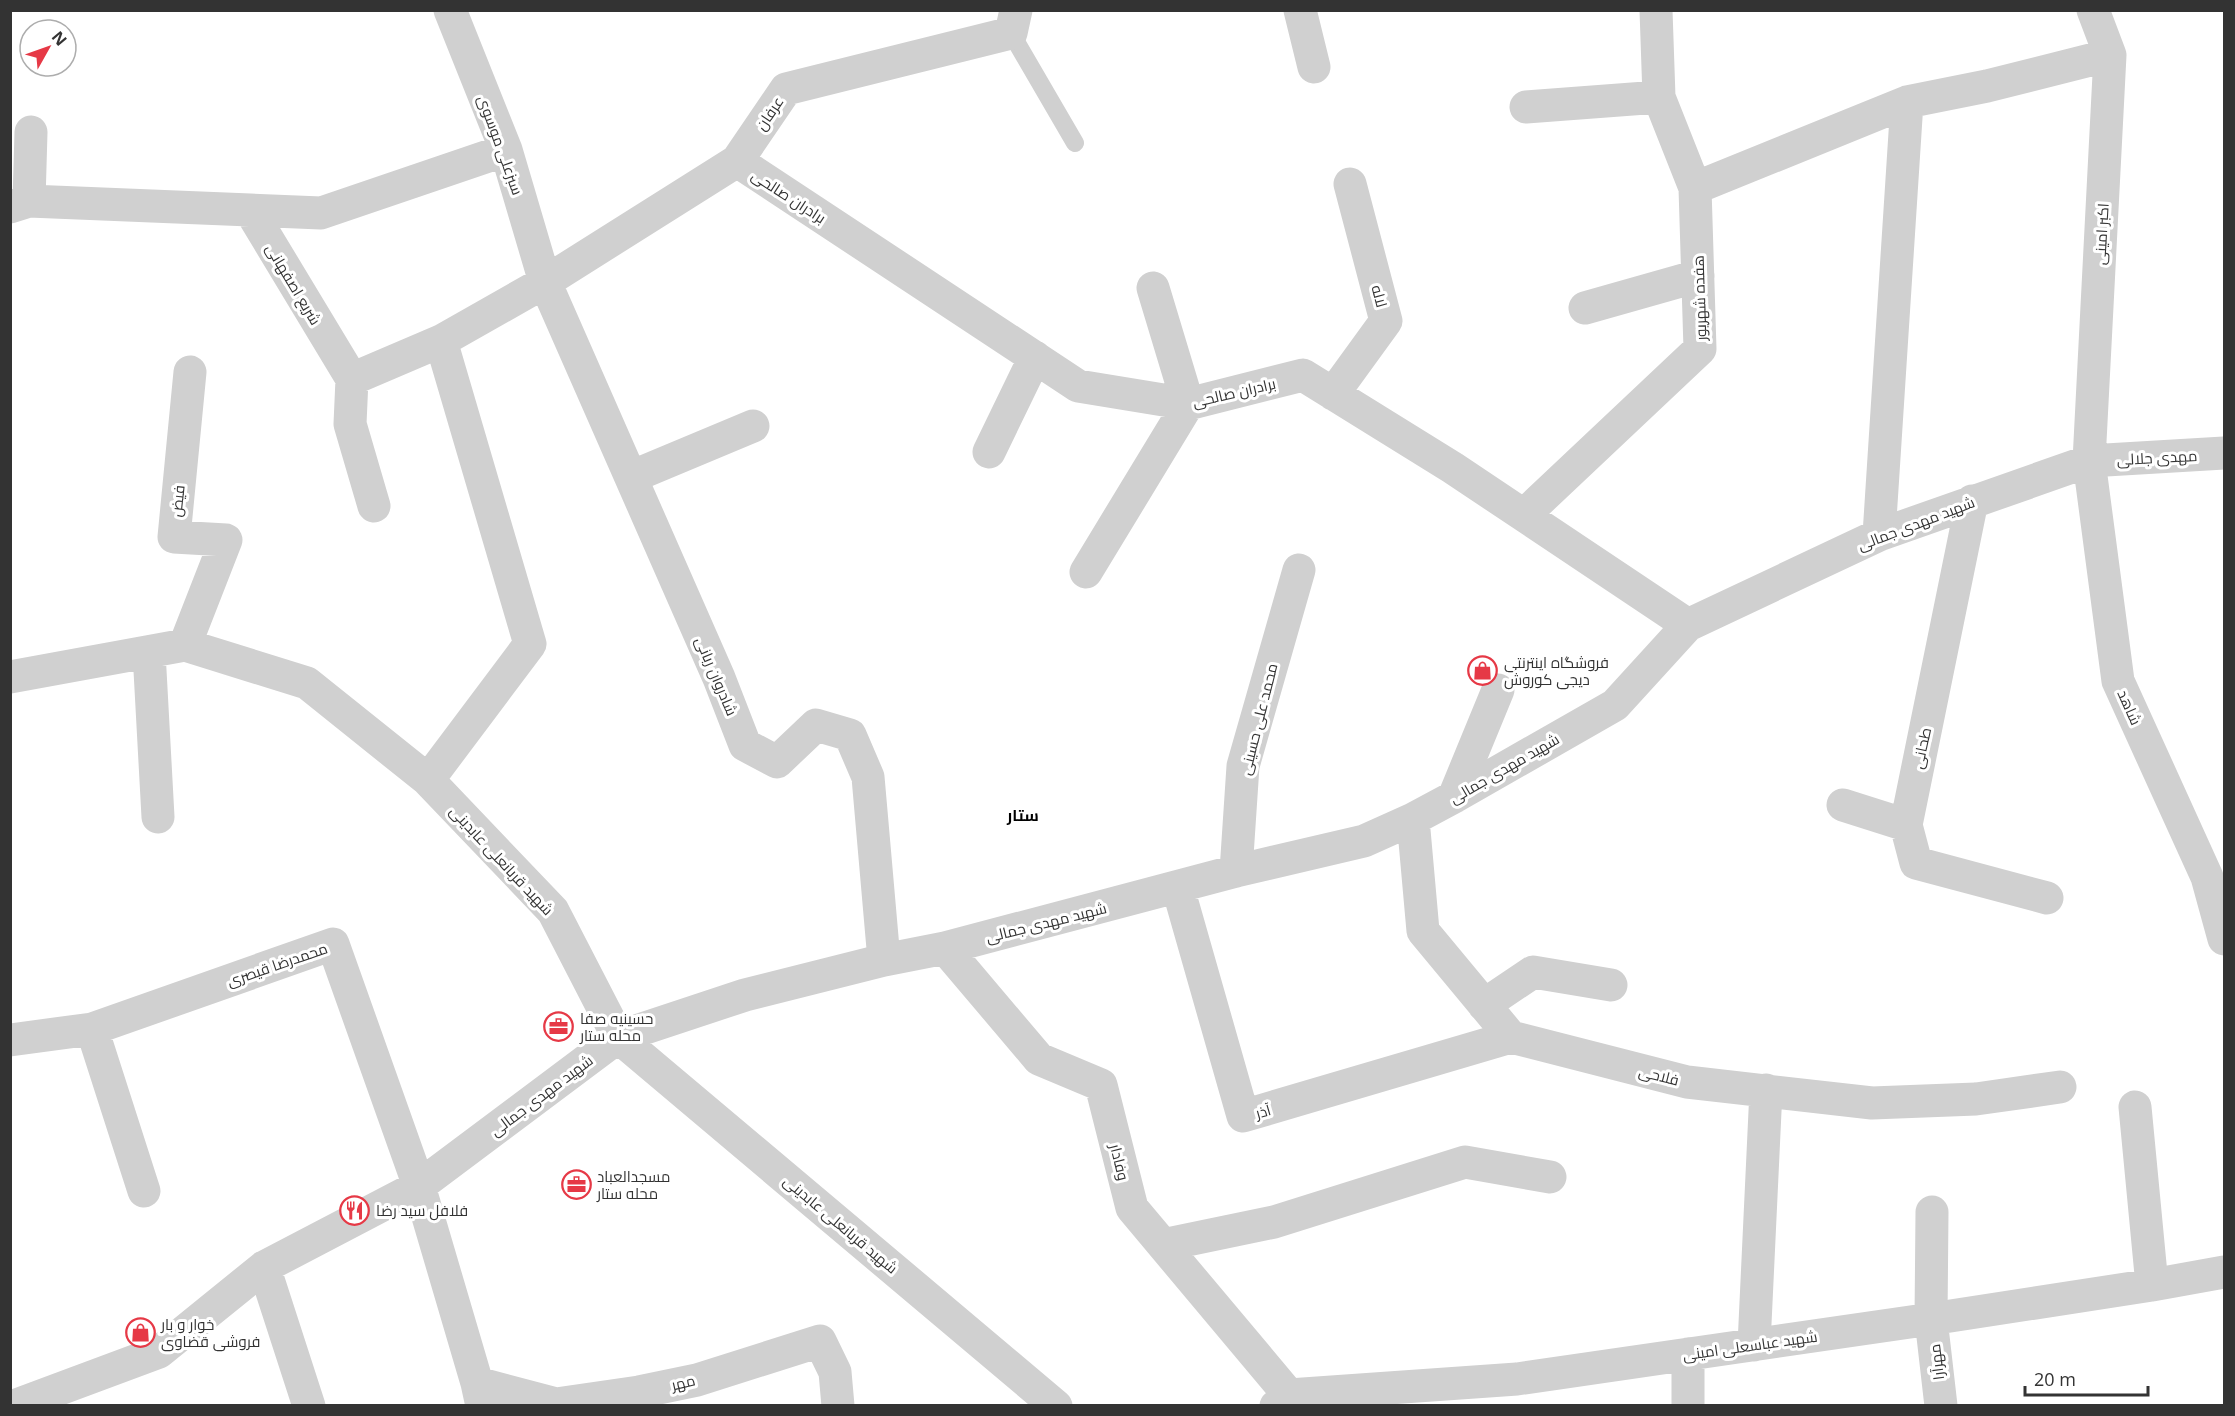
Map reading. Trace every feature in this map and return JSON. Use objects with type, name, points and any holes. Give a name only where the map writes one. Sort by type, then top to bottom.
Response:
[{"type":"street","name":"سبزعلی موسوی","points":[[450,10],[506,150],[545,282]]},
{"type":"street","points":[[1300,10],[1314,67]]},
{"type":"street","name":"هفده شهریور","points":[[1524,516],[1700,349],[1695,188],[1659,97],[1656,10]]},
{"type":"street","name":"اکبر امینی","points":[[2089,461],[2110,56],[2093,10]]},
{"type":"street","name":"عرفان","points":[[545,282],[737,161],[786,88],[1014,22]]},
{"type":"street","points":[[1695,188],[1906,102],[1987,86],[2110,56]]},
{"type":"street","points":[[1526,107],[1659,97]]},
{"type":"street","points":[[1879,535],[1906,102]]},
{"type":"street","points":[[31,132],[20,204],[321,213],[506,150]]},
{"type":"street","name":"برادران صالحی","points":[[737,161],[1078,386],[1188,404],[1303,375],[1453,468],[1688,626]]},
{"type":"street","name":"لاله","points":[[1333,394],[1386,321],[1350,184]]},
{"type":"street","name":"شریع اصفهانی","points":[[250,210],[352,379]]},
{"type":"street","points":[[1585,308],[1698,276]]},
{"type":"street","points":[[374,506],[350,424],[352,379],[441,341],[545,282]]},
{"type":"street","name":"شادروان ربانی","points":[[545,282],[719,678],[745,745],[777,762],[816,725],[850,735],[868,777],[884,960]]},
{"type":"street","points":[[1086,572],[1188,404],[1153,288]]},
{"type":"street","points":[[428,780],[530,644],[441,341]]},
{"type":"street","points":[[989,452],[1035,357]]},
{"type":"street","name":"فیض","points":[[185,645],[226,540],[174,537],[190,372]]},
{"type":"street","points":[[631,477],[753,426]]},
{"type":"street","name":"مهدی جلالی","points":[[2089,461],[2224,453]]},
{"type":"street","name":"شهید مهدی جمالی","points":[[14,1406],[159,1352],[264,1267],[419,1186],[618,1037],[745,995],[884,960],[945,948],[1236,871],[1364,842],[1454,797],[1615,705],[1688,626],[1879,535],[2089,461]]},
{"type":"street","name":"شاهد","points":[[2089,461],[2118,681],[2206,877],[2224,939]]},
{"type":"street","name":"طحانی","points":[[1972,501],[1905,825],[1916,863],[2047,898]]},
{"type":"street","name":"محمد علی حسینی","points":[[1236,871],[1243,766],[1299,570]]},
{"type":"street","name":"شهید قربانعلی عابدینی","points":[[10,676],[185,645],[307,683],[428,780],[553,911],[618,1037],[1056,1406]]},
{"type":"street","points":[[149,652],[158,817]]},
{"type":"street","points":[[1454,797],[1498,690]]},
{"type":"street","points":[[1843,805],[1905,825]]},
{"type":"street","points":[[1413,819],[1423,931],[1511,1037]]},
{"type":"street","name":"آذر","points":[[1178,888],[1243,1116],[1511,1037]]},
{"type":"street","name":"محمدرضا قیصری","points":[[10,1040],[93,1029],[333,944],[419,1186]]},
{"type":"street","name":"وفادار","points":[[945,948],[1040,1059],[1101,1085],[1132,1208],[1164,1245],[1283,1400]]},
{"type":"street","points":[[1484,1005],[1533,972],[1611,985]]},
{"type":"street","points":[[93,1029],[144,1191]]},
{"type":"street","name":"فلاحی","points":[[1511,1037],[1687,1082],[1872,1103],[1976,1099],[2060,1087]]},
{"type":"street","points":[[1754,1345],[1766,1090]]},
{"type":"street","points":[[2135,1107],[2152,1285]]},
{"type":"street","points":[[1164,1245],[1274,1221],[1465,1162],[1550,1177]]},
{"type":"street","points":[[419,1186],[480,1394]]},
{"type":"street","name":"مهرآرا","points":[[1932,1212],[1931,1319],[1941,1406]]},
{"type":"street","points":[[264,1267],[309,1406]]},
{"type":"street","name":"شهید عباسعلی امینی","points":[[1283,1400],[1517,1378],[1931,1319],[2224,1272]]},
{"type":"street","name":"مهر","points":[[480,1394],[556,1404],[639,1392],[697,1380],[820,1341],[835,1372],[838,1406]]},
{"type":"street","points":[[1688,1354],[1688,1406]]},
{"type":"lane","points":[[1014,22],[1075,142]]},
{"type":"place","name":"فروشگاه اینترنتی دیجی کوروش","points":[[1483,671]]},
{"type":"place","name":"حسینیه صفا محله ستار","points":[[559,1027]]},
{"type":"place","name":"مسجدالعباد محله ستار","points":[[576,1185]]},
{"type":"place","name":"فلافل سید رضا","points":[[355,1210]]},
{"type":"place","name":"خوار و بار فروشی قضاوی","points":[[140,1333]]},
{"type":"district","name":"ستار","points":[[1023,815]]}]
